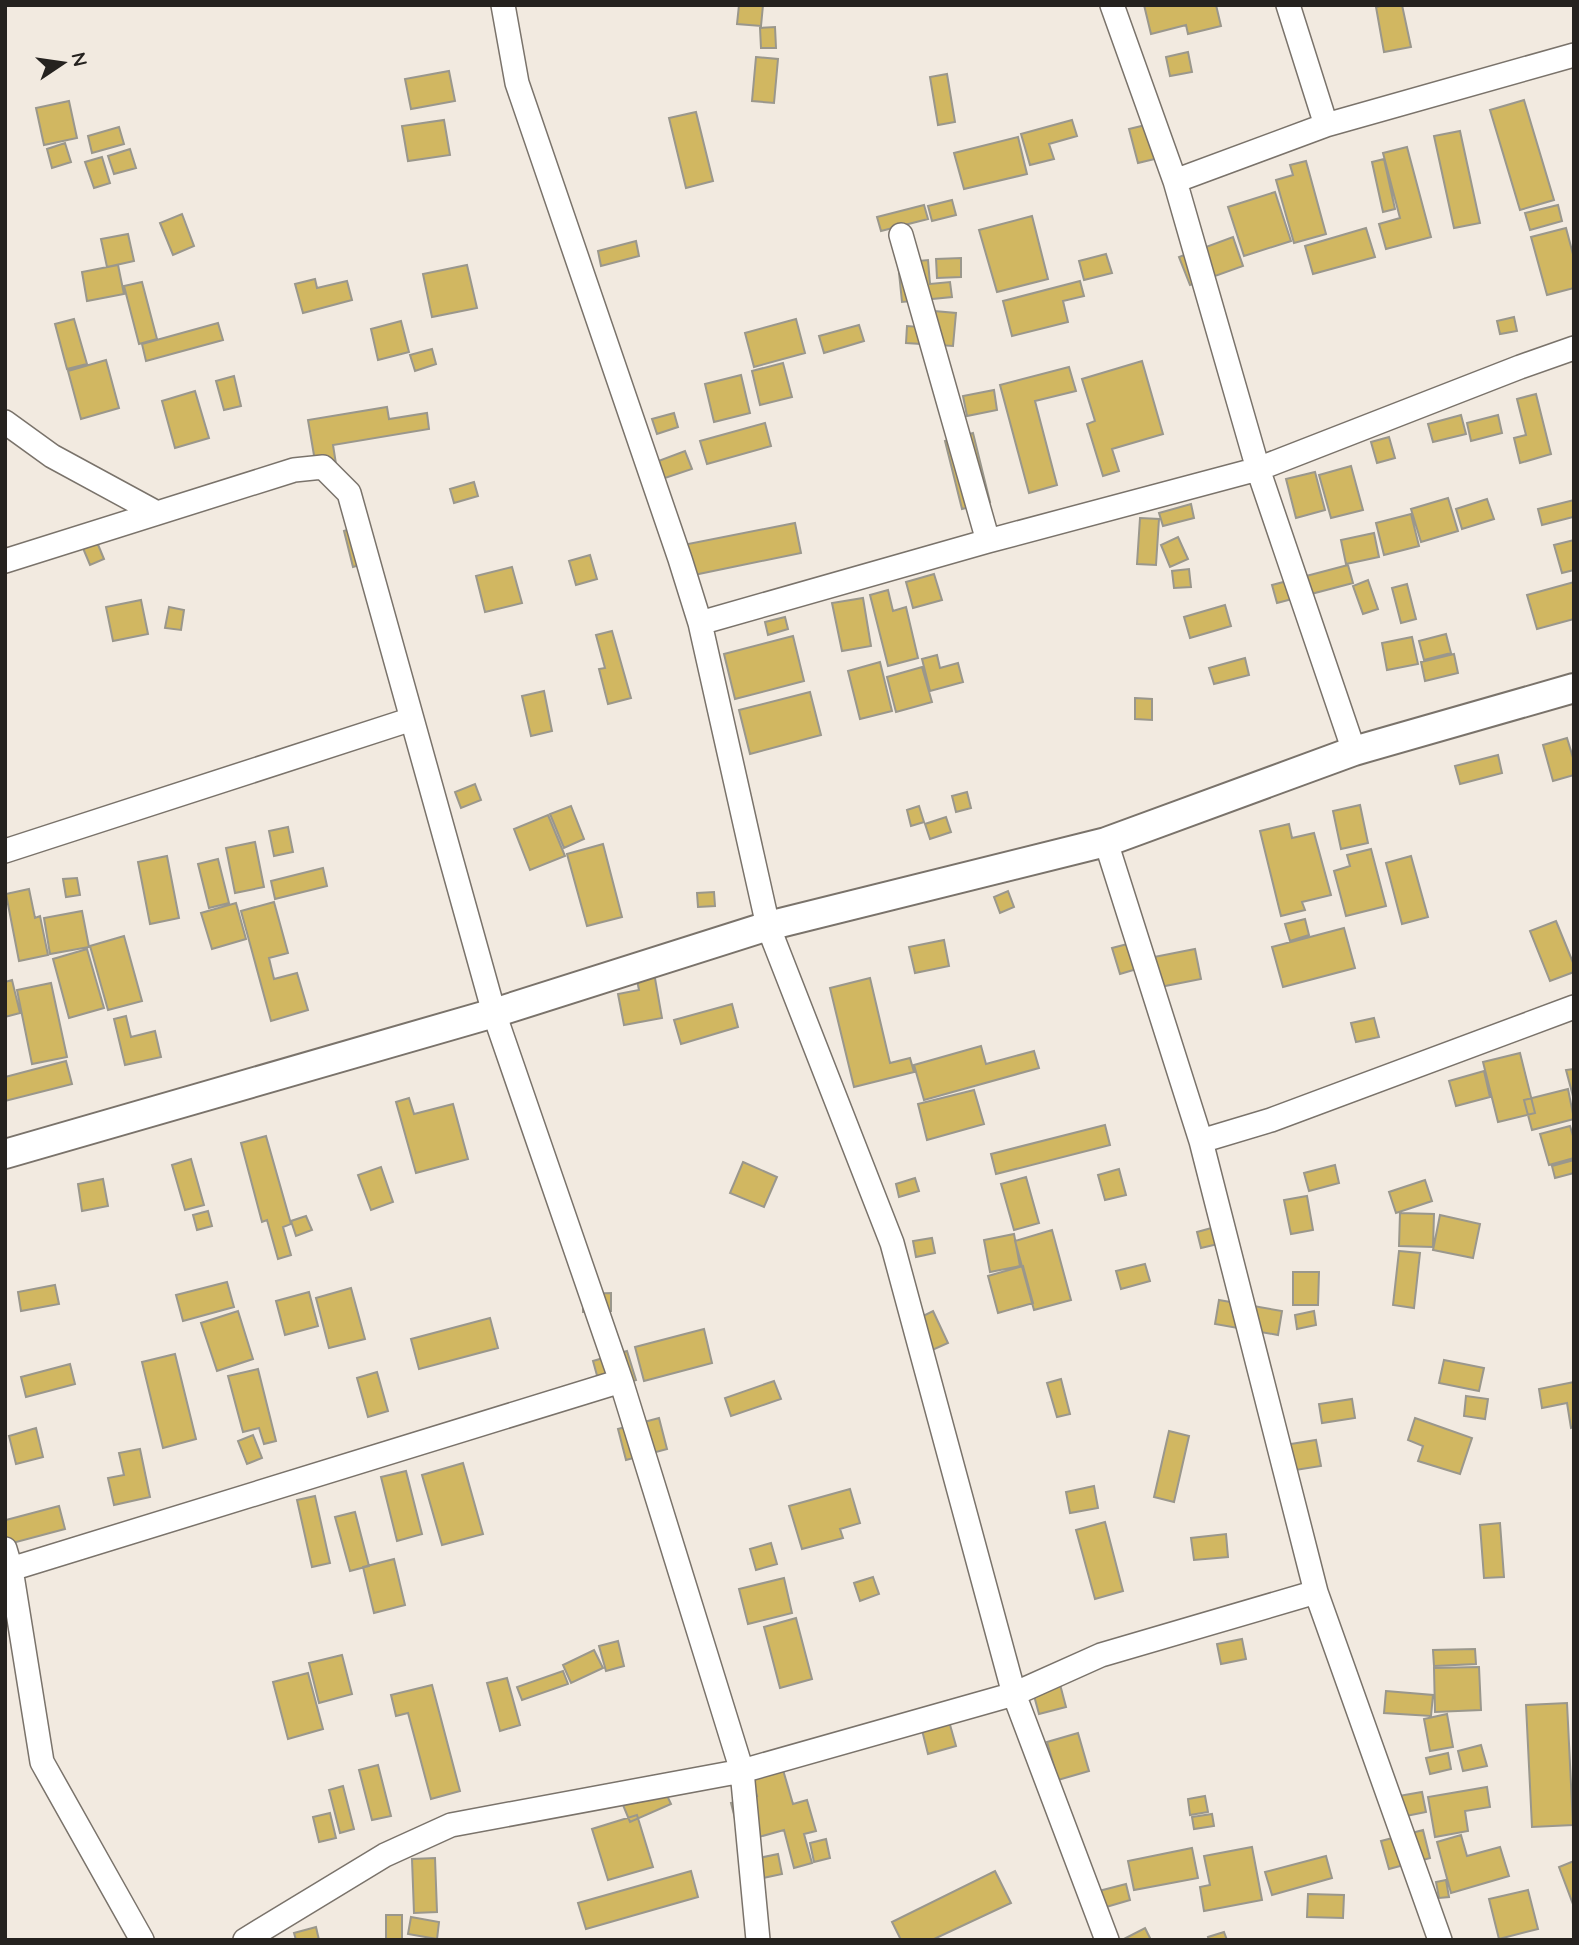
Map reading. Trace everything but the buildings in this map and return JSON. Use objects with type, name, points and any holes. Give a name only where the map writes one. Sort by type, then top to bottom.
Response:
[{"type":"street","points":[[503,5],[517,83],[700,623],[768,926],[892,1243],[1014,1694],[1107,1940]]},
{"type":"street","points":[[1112,5],[1175,181],[1258,469],[1354,751]]},
{"type":"street","points":[[1289,5],[1326,125]]},
{"type":"street","points":[[1175,181],[1326,125],[1574,55]]},
{"type":"street","points":[[901,235],[988,541]]},
{"type":"street","points":[[700,623],[988,541],[1258,469],[1574,348]]},
{"type":"street","points":[[5,422],[52,456],[157,513]]},
{"type":"street","points":[[5,561],[294,470],[323,467],[349,493],[494,1013],[621,1381],[742,1770],[758,1940]]},
{"type":"street","points":[[5,1154],[494,1013],[768,926],[1106,842],[1354,751],[1574,688]]},
{"type":"street","points":[[5,850],[412,719]]},
{"type":"street","points":[[1106,842],[1201,1141],[1316,1592],[1440,1940]]},
{"type":"street","points":[[1201,1141],[1271,1120],[1574,1007]]},
{"type":"street","points":[[142,1940],[42,1762],[7,1563],[621,1381]]},
{"type":"street","points":[[245,1940],[385,1855],[451,1825],[742,1770],[1014,1694],[1101,1655],[1316,1592]]}]
